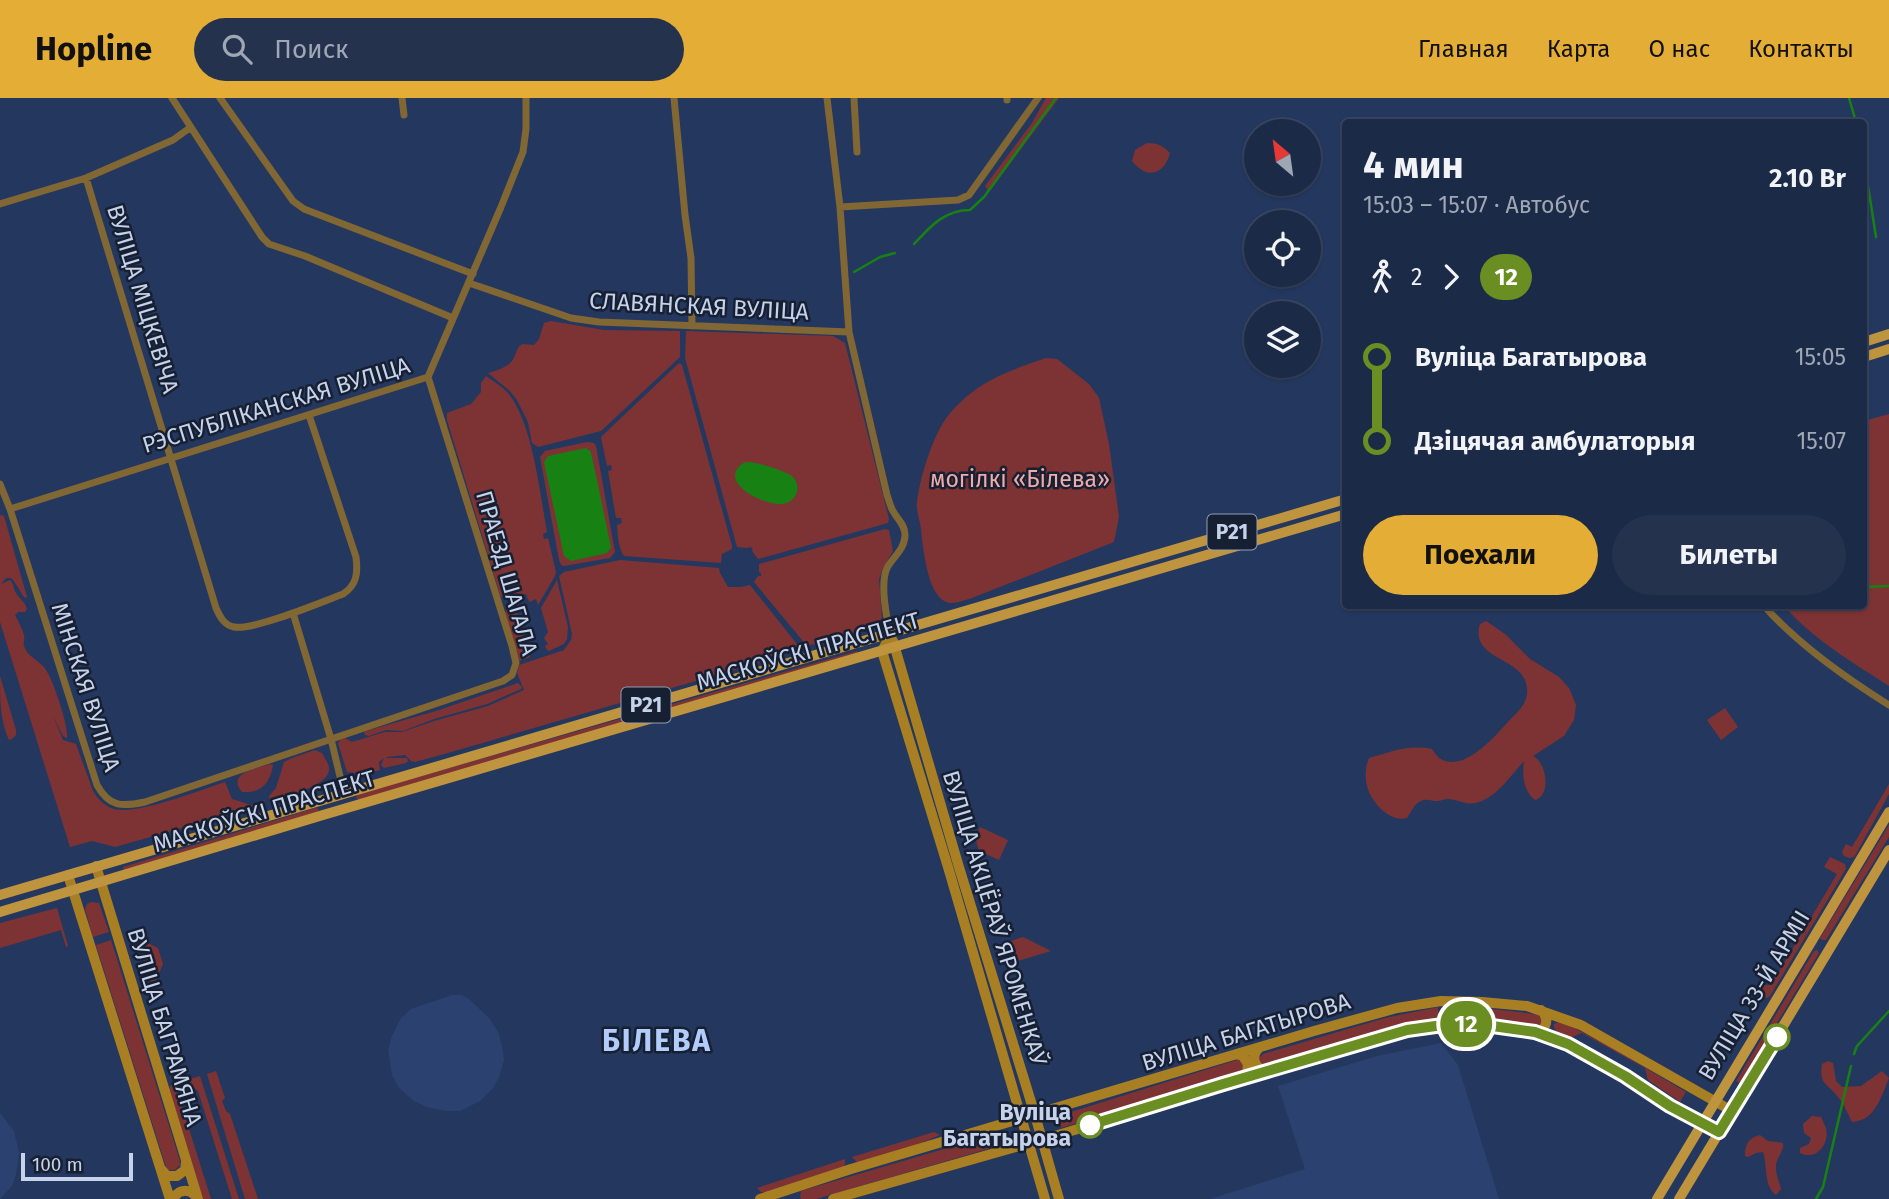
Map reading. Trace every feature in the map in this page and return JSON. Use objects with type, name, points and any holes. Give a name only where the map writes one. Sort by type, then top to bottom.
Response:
[{"type":"main road","points":[[1867,341],[1889,334]]},
{"type":"main road","points":[[1867,356],[1889,349]]},
{"type":"main road","name":"МАСКОЎСКІ ПРАСПЕКТ","points":[[0,895],[1342,500]]},
{"type":"main road","name":"МАСКОЎСКІ ПРАСПЕКТ","points":[[0,912],[1342,514]]},
{"type":"main road","points":[[1194,544],[1202,548],[1199,557]]},
{"type":"main road","points":[[344,793],[349,808]]},
{"type":"main road","name":"ВУЛІЦА 33-Й АРМІІ","points":[[1657,1199],[1889,812]]},
{"type":"main road","name":"ВУЛІЦА 33-Й АРМІІ","points":[[1679,1199],[1889,850]]},
{"type":"main road","points":[[1817,932],[1817,939],[1821,944],[1827,946],[1833,943]]},
{"type":"main road","points":[[1807,950],[1811,947],[1819,948],[1824,953],[1824,959]]},
{"type":"street","points":[[172,98],[269,244],[305,256],[453,318]]},
{"type":"street","points":[[220,98],[293,201],[304,209],[473,274]]},
{"type":"street","points":[[402,98],[404,115]]},
{"type":"street","name":"РЭСПУБЛІКАНСКАЯ ВУЛІЦА","points":[[10,509],[428,377],[523,152],[526,98]]},
{"type":"street","points":[[674,98],[691,258],[692,326]]},
{"type":"street","points":[[827,98],[840,207],[849,332],[887,495],[905,533],[905,540],[884,576],[891,634],[882,651]]},
{"type":"street","points":[[853,98],[857,152]]},
{"type":"street","points":[[840,207],[958,200],[969,195],[1038,98]]},
{"type":"street","points":[[0,204],[86,178],[173,140],[191,127]]},
{"type":"street","name":"ВУЛІЦА МІЦКЕВІЧА","points":[[86,178],[221,619],[235,627],[248,627],[293,613]]},
{"type":"street","name":"СЛАВЯНСКАЯ ВУЛІЦА","points":[[469,283],[570,318],[628,324],[849,332]]},
{"type":"street","name":"ПРАЕЗД ШАГАЛА","points":[[331,739],[503,681],[512,676],[515,668],[512,646],[428,377]]},
{"type":"street","points":[[309,415],[358,569],[356,581],[350,590],[293,613],[331,739],[344,793]]},
{"type":"street","name":"МІНСКАЯ ВУЛІЦА","points":[[0,484],[92,774],[100,792],[109,801],[135,804],[331,739]]},
{"type":"street","points":[[1767,609],[1802,643],[1836,670],[1889,705]]},
{"type":"street","name":"ВУЛІЦА АКЦЁРАЎ ЯРОМЕНКАЎ","points":[[891,634],[930,788]]},
{"type":"street","name":"ВУЛІЦА АКЦЁРАЎ ЯРОМЕНКАЎ","points":[[882,651],[930,788],[953,865],[973,953],[1045,1199]]},
{"type":"street","name":"ВУЛІЦА БАГРАМЯНА","points":[[96,866],[198,1199]]},
{"type":"street","name":"ВУЛІЦА БАГРАМЯНА","points":[[68,875],[160,1169],[172,1199]]},
{"type":"street","name":"ВУЛІЦА АКЦЁРАЎ ЯРОМЕНКАЎ","points":[[963,900],[984,950],[1059,1199]]},
{"type":"street","points":[[973,953],[984,950]]},
{"type":"street","name":"ВУЛІЦА БАГАТЫРОВА","points":[[760,1199],[1236,1054],[1397,1008],[1441,1001],[1498,1003],[1541,1010],[1563,1018],[1607,1038],[1732,1111]]},
{"type":"street","points":[[1535,1032],[1541,1031],[1546,1023],[1545,1014],[1541,1010]]},
{"type":"street","points":[[1555,1039],[1551,1034],[1552,1024],[1556,1019],[1563,1018]]},
{"type":"street","name":"ВУЛІЦА БАГАТЫРОВА","points":[[833,1199],[1407,1030],[1443,1025],[1478,1024],[1535,1032],[1568,1044],[1701,1124],[1719,1132]]},
{"type":"street","points":[[1261,1047],[1255,1054],[1254,1061],[1259,1068],[1268,1071]]},
{"type":"street","points":[[1236,1054],[1243,1056],[1248,1064],[1243,1078]]},
{"type":"street","points":[[160,1169],[167,1176],[177,1176],[184,1170],[186,1160]]},
{"type":"street","points":[[780,1192],[787,1193],[794,1199],[797,1189],[802,1185]]},
{"type":"street","points":[[172,1199],[178,1192],[185,1190],[198,1199]]},
{"type":"shaded area","points":[[586,448],[591,452],[611,547],[607,553],[571,561],[564,556],[544,462],[548,456]]},
{"type":"shaded area","points":[[745,462],[769,466],[792,476],[797,489],[791,501],[774,504],[745,491],[735,477],[737,469]]},
{"type":"shaded area","points":[[452,995],[462,995],[469,999],[489,1018],[498,1032],[504,1060],[493,1088],[480,1101],[460,1111],[445,1111],[414,1101],[399,1088],[392,1075],[388,1050],[401,1018],[411,1009]]},
{"type":"shaded area","points":[[1441,1043],[1458,1065],[1499,1199],[1210,1199],[1305,1169],[1278,1086],[1377,1056]]},
{"type":"shaded area","points":[[0,1113],[14,1131],[19,1153],[12,1186],[0,1199]]},
{"type":"green space","points":[[1046,98],[1059,98],[989,192],[985,186],[1032,123]]},
{"type":"green space","points":[[1147,143],[1160,145],[1170,153],[1164,166],[1154,172],[1143,171],[1132,161],[1135,150]]},
{"type":"green space","points":[[551,321],[604,330],[680,331],[680,357],[601,431],[538,447],[532,443],[528,422],[517,400],[488,373],[510,363],[522,344],[534,345],[544,323]]},
{"type":"green space","points":[[686,331],[833,336],[845,343],[888,523],[758,559],[751,547],[737,547],[685,358]]},
{"type":"green space","name":"могілкі «Білева»","points":[[1046,358],[1057,359],[1089,384],[1099,398],[1109,444],[1119,517],[1114,542],[972,598],[956,603],[946,602],[934,590],[930,580],[917,509],[921,482],[932,446],[947,417],[969,395],[1004,374]]},
{"type":"green space","points":[[679,363],[682,365],[732,546],[732,549],[722,554],[721,563],[624,556],[619,545],[617,525],[622,523],[621,518],[616,518],[608,471],[612,470],[611,465],[607,466],[601,437]]},
{"type":"green space","points":[[486,376],[506,391],[519,410],[535,462],[547,532],[543,534],[544,539],[548,538],[556,572],[538,605],[536,599],[529,602],[526,594],[503,598],[500,595],[447,420],[447,413],[471,404],[481,392],[481,383]]},
{"type":"green space","points":[[1889,414],[1889,686],[1821,640],[1787,609],[1867,609],[1867,420]]},
{"type":"green space","points":[[587,442],[596,446],[615,552],[610,558],[564,566],[559,560],[540,457],[545,451]]},
{"type":"green space","points":[[0,515],[4,516],[27,597],[25,598],[11,578],[6,578],[1,584],[10,580],[26,606],[25,612],[15,615],[24,635],[24,646],[49,675],[63,714],[67,738],[63,736],[53,716],[63,740],[76,744],[93,791],[99,799],[114,809],[125,810],[169,801],[225,782],[232,799],[251,805],[265,800],[263,805],[115,847],[92,841],[70,847],[0,622]]},
{"type":"green space","points":[[889,530],[893,551],[879,579],[882,617],[874,627],[807,646],[754,582],[761,576],[759,564]]},
{"type":"green space","points":[[620,560],[719,568],[728,587],[750,585],[800,648],[772,659],[448,753],[415,762],[405,755],[387,757],[407,758],[408,761],[384,768],[381,765],[384,758],[379,762],[380,770],[365,774],[347,772],[338,743],[340,740],[345,738],[352,742],[385,732],[402,732],[488,706],[524,690],[517,673],[519,665],[564,650],[571,640],[559,576],[564,572]]},
{"type":"green space","points":[[557,580],[568,627],[567,639],[564,644],[549,651],[545,646],[548,644],[544,638],[548,632],[541,608]]},
{"type":"green space","points":[[519,604],[522,608],[516,610],[524,637],[532,640],[527,644],[530,657],[519,661],[505,614],[507,609]]},
{"type":"green space","points":[[1486,621],[1505,634],[1530,659],[1559,677],[1569,688],[1576,705],[1574,720],[1564,736],[1533,756],[1544,771],[1544,791],[1541,797],[1535,800],[1528,792],[1523,777],[1524,761],[1502,786],[1483,801],[1464,803],[1451,799],[1425,800],[1416,804],[1407,818],[1393,817],[1380,808],[1367,787],[1366,766],[1369,758],[1415,747],[1432,749],[1439,758],[1457,762],[1476,753],[1524,704],[1527,688],[1524,678],[1482,645],[1479,636],[1480,624]]},
{"type":"green space","points":[[857,651],[858,654],[359,800],[356,798],[358,794]]},
{"type":"green space","points":[[0,676],[16,730],[16,735],[9,740],[2,717]]},
{"type":"green space","points":[[518,683],[521,689],[487,704],[403,731],[386,730],[369,736],[364,732],[436,711]]},
{"type":"green space","points":[[1725,708],[1738,727],[1721,740],[1707,720]]},
{"type":"green space","points":[[315,750],[322,753],[329,769],[322,781],[305,790],[270,801],[269,796],[276,788],[284,762]]},
{"type":"green space","points":[[273,765],[272,772],[264,786],[254,791],[242,792],[238,786],[240,776]]},
{"type":"green space","points":[[1889,784],[1889,794],[1856,854],[1849,858],[1844,856],[1842,852],[1846,844],[1852,847]]},
{"type":"green space","points":[[319,809],[318,812],[124,870],[123,867]]},
{"type":"green space","points":[[1889,825],[1889,837],[1826,940],[1822,940],[1820,938]]},
{"type":"green space","points":[[980,827],[1008,840],[999,860],[979,851],[975,837]]},
{"type":"green space","points":[[1830,857],[1845,864],[1846,869],[1767,998],[1761,992],[1764,985],[1771,985],[1837,874],[1824,867]]},
{"type":"green space","points":[[91,902],[99,903],[109,932],[93,937],[85,909]]},
{"type":"green space","points":[[57,908],[68,946],[66,947],[61,930],[0,948],[0,923]]},
{"type":"green space","points":[[1023,937],[1051,951],[1014,962],[1008,942]]},
{"type":"green space","points":[[137,938],[158,948],[163,964],[153,987]]},
{"type":"green space","points":[[111,940],[180,1161],[175,1170],[168,1170],[166,1167],[96,945]]},
{"type":"green space","points":[[1814,951],[1819,953],[1741,1083],[1736,1081]]},
{"type":"green space","points":[[1447,1006],[1539,1015],[1543,1019],[1538,1025],[1493,1019],[1448,1018]]},
{"type":"green space","points":[[1438,1007],[1439,1019],[1411,1023],[1261,1065],[1259,1058],[1263,1054],[1385,1018]]},
{"type":"green space","points":[[1561,1021],[1607,1045],[1686,1092],[1680,1102],[1648,1080],[1645,1068],[1582,1033],[1569,1038],[1558,1033],[1554,1024]]},
{"type":"green space","points":[[1240,1059],[1244,1061],[1244,1070],[1238,1073],[1061,1128],[1058,1116]]},
{"type":"green space","points":[[1828,1061],[1833,1063],[1836,1081],[1842,1087],[1861,1086],[1882,1071],[1889,1078],[1872,1113],[1860,1121],[1852,1122],[1822,1076],[1822,1064]]},
{"type":"green space","points":[[216,1071],[225,1098],[222,1101],[230,1114],[258,1199],[245,1199],[207,1074]]},
{"type":"green space","points":[[200,1076],[239,1199],[232,1199],[198,1091],[189,1085],[190,1079]]},
{"type":"green space","points":[[173,1083],[180,1084],[182,1088],[179,1097],[211,1199],[203,1199],[169,1088]]},
{"type":"green space","points":[[1812,1116],[1821,1117],[1827,1134],[1821,1150],[1806,1155],[1800,1153],[1800,1148],[1809,1144],[1811,1138],[1804,1133],[1803,1124]]},
{"type":"green space","points":[[934,1132],[940,1135],[914,1146],[858,1163],[852,1157]]},
{"type":"green space","points":[[1002,1132],[1005,1144],[816,1199],[800,1197],[801,1191],[804,1190]]},
{"type":"green space","points":[[1760,1135],[1768,1141],[1783,1143],[1776,1168],[1781,1189],[1776,1195],[1767,1181],[1763,1152],[1745,1156],[1748,1142]]},
{"type":"green space","points":[[845,1159],[843,1167],[766,1192],[757,1188]]},
{"type":"waterway","points":[[914,244],[945,216],[970,210],[984,197],[1056,98]]},
{"type":"waterway","points":[[1849,98],[1855,119]]},
{"type":"waterway","points":[[1867,179],[1876,237]]},
{"type":"waterway","points":[[854,272],[880,257],[895,253]]},
{"type":"waterway","points":[[1867,587],[1889,586]]},
{"type":"waterway","points":[[1854,1054],[1857,1046],[1889,1011]]},
{"type":"waterway","points":[[1816,1199],[1823,1187],[1851,1066]]},
{"type":"bus line","name":"12","points":[[1090,1125],[1407,1030],[1478,1024],[1535,1032],[1568,1044],[1625,1076],[1670,1106],[1719,1132],[1777,1037]]},
{"type":"place","name":"Вуліца Багатырова","points":[[1090,1125]]},
{"type":"district","name":"БІЛЕВА","points":[[657,1041]]}]
